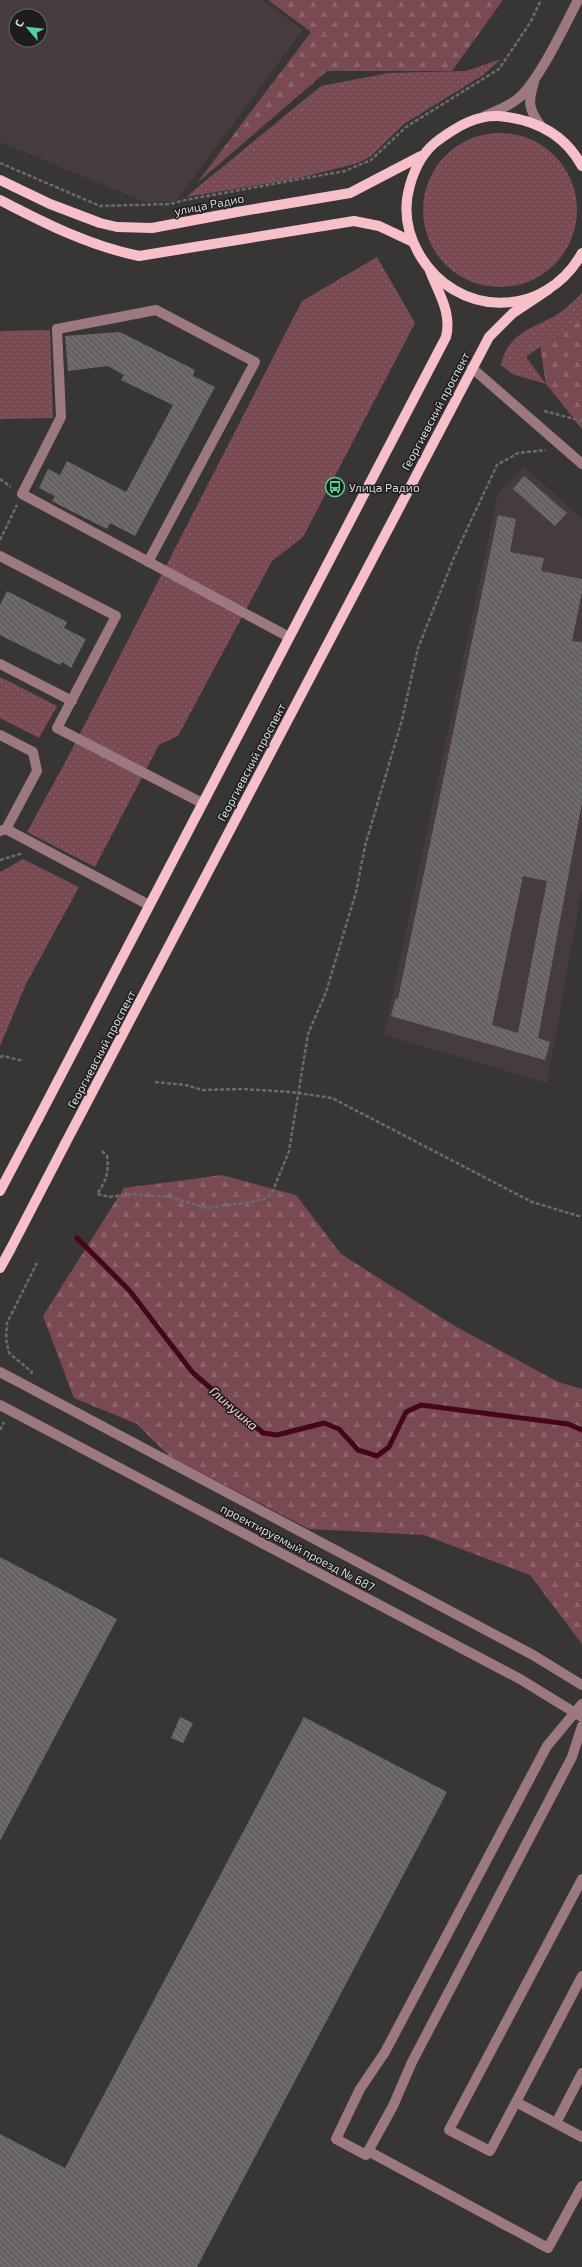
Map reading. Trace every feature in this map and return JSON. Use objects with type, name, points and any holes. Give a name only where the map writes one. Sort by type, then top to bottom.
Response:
[{"type":"main road","points":[[582,166],[568,146],[554,133],[540,125],[519,119],[485,116],[451,131],[436,142],[423,155],[412,178],[406,206],[408,225],[413,242],[430,272],[449,288],[462,296],[486,302],[515,302],[532,297],[549,289],[568,273],[582,253]]},
{"type":"main road","points":[[568,146],[582,153]]},
{"type":"main road","name":"улица Радио","points":[[0,180],[50,204],[100,223],[117,227],[152,228],[350,193],[423,155]]},
{"type":"main road","points":[[0,200],[34,218],[109,250],[139,256],[354,221],[379,226],[413,242]]},
{"type":"main road","name":"Георгиевский проспект","points":[[0,1191],[446,337],[449,321],[447,312],[430,272]]},
{"type":"main road","name":"Георгиевский проспект","points":[[0,1268],[472,368],[494,329],[512,313],[549,289]]},
{"type":"street","points":[[485,116],[507,106],[520,96],[536,76],[578,0]]},
{"type":"street","points":[[536,76],[529,98],[531,112],[540,125]]},
{"type":"street","points":[[148,562],[255,362],[156,310],[57,329],[62,417],[22,494],[148,562],[289,637]]},
{"type":"street","points":[[472,368],[582,464]]},
{"type":"street","points":[[0,556],[116,616],[58,728],[202,803]]},
{"type":"street","points":[[0,664],[72,701]]},
{"type":"street","points":[[0,735],[33,752],[38,771],[3,830],[149,905]]},
{"type":"street","name":"проектируемый проезд № 687","points":[[0,1372],[533,1655],[582,1685]]},
{"type":"street","name":"проектируемый проезд № 687","points":[[0,1405],[520,1678],[578,1715]]},
{"type":"street","points":[[582,1704],[578,1715],[547,1746],[385,2052],[360,2089],[336,2139],[366,2155],[392,2106],[412,2062],[572,1757],[582,1726]]},
{"type":"street","points":[[582,1879],[449,2130],[490,2151],[582,1976]]},
{"type":"street","points":[[556,2123],[582,2073]]},
{"type":"street","points":[[516,2102],[582,2138]]},
{"type":"street","points":[[368,2151],[548,2248],[582,2186]]},
{"type":"path","points":[[0,163],[100,206],[170,204],[184,200],[345,171],[371,160],[406,126],[499,69],[530,23],[541,0]]},
{"type":"path","points":[[538,410],[582,421]]},
{"type":"path","points":[[102,1151],[107,1156],[108,1172],[107,1178],[97,1194],[110,1197],[133,1194],[170,1197],[207,1208],[258,1201],[272,1193],[289,1151],[308,1034],[326,992],[354,899],[365,846],[402,720],[418,648],[455,555],[497,465],[518,453],[564,448]]},
{"type":"path","points":[[0,479],[22,494],[0,540]]},
{"type":"path","points":[[0,1057],[3,1056],[23,1061]]},
{"type":"path","points":[[155,1082],[186,1085],[202,1090],[243,1089],[298,1093],[332,1098],[532,1202],[582,1217]]},
{"type":"path","points":[[24,1385],[32,1372],[9,1353],[6,1340],[7,1322],[37,1263]]},
{"type":"path","points":[[0,1430],[10,1410]]},
{"type":"shaded area","points":[[0,0],[263,0],[303,30],[176,201],[147,203],[0,142]]},
{"type":"shaded area","points":[[524,467],[582,518],[582,889],[547,1083],[384,1035],[498,493]]},
{"type":"green space","points":[[268,0],[503,0],[452,71],[327,71],[197,183],[311,32]]},
{"type":"green space","points":[[501,59],[483,75],[404,124],[371,156],[358,163],[295,179],[186,197],[321,86],[389,73],[466,71]]},
{"type":"green space","points":[[492,133],[508,133],[530,138],[555,155],[572,180],[576,195],[576,225],[572,240],[555,265],[530,282],[508,287],[492,287],[470,282],[451,270],[440,259],[428,240],[423,218],[423,202],[428,180],[440,161],[451,150],[470,138]]},
{"type":"green space","points":[[377,257],[415,323],[303,537],[272,561],[178,736],[159,745],[95,867],[27,832],[67,759],[302,301]]},
{"type":"green space","points":[[582,293],[582,320],[526,357],[546,384],[512,374],[501,365],[504,355],[513,340],[527,330],[561,312]]},
{"type":"green space","points":[[582,320],[582,429],[546,384],[540,346]]},
{"type":"green space","points":[[50,330],[53,418],[0,419],[0,331]]},
{"type":"green space","points":[[0,677],[57,706],[39,738],[0,718]]},
{"type":"green space","points":[[23,859],[79,887],[26,984],[0,1046],[0,872]]},
{"type":"green space","points":[[222,1175],[296,1195],[341,1254],[453,1325],[558,1382],[582,1389],[582,1644],[530,1575],[424,1535],[309,1529],[169,1456],[137,1424],[74,1398],[43,1316],[124,1188]]},
{"type":"building","points":[[120,332],[195,370],[193,376],[215,387],[135,536],[110,523],[107,529],[69,510],[52,501],[55,496],[39,488],[48,469],[60,475],[67,461],[126,492],[173,405],[121,380],[124,375],[108,366],[68,371],[65,336]]},
{"type":"building","points":[[524,476],[567,513],[555,526],[513,489]]},
{"type":"building","points":[[498,515],[516,519],[510,552],[544,558],[541,571],[582,579],[582,592],[572,641],[582,642],[582,803],[538,1038],[550,1042],[545,1060],[391,1016],[396,998],[398,999]],"holes":[[[523,876],[547,881],[518,1033],[492,1025]]]},
{"type":"building","points":[[7,591],[67,622],[64,628],[86,639],[71,668],[62,662],[60,665],[0,635],[0,605]]},
{"type":"building","points":[[0,1557],[117,1619],[0,1841]]},
{"type":"building","points":[[180,1717],[193,1723],[183,1743],[171,1738]]},
{"type":"building","points":[[304,1717],[447,1792],[197,2267],[0,2267],[0,2134],[65,2168]]},
{"type":"waterway","name":"Глинушка","points":[[77,1238],[129,1290],[193,1373],[263,1433],[277,1435],[324,1423],[339,1429],[358,1450],[377,1456],[389,1447],[406,1412],[421,1405],[568,1424],[582,1430]]},
{"type":"place","name":"Улица Радио","points":[[335,487]]}]
